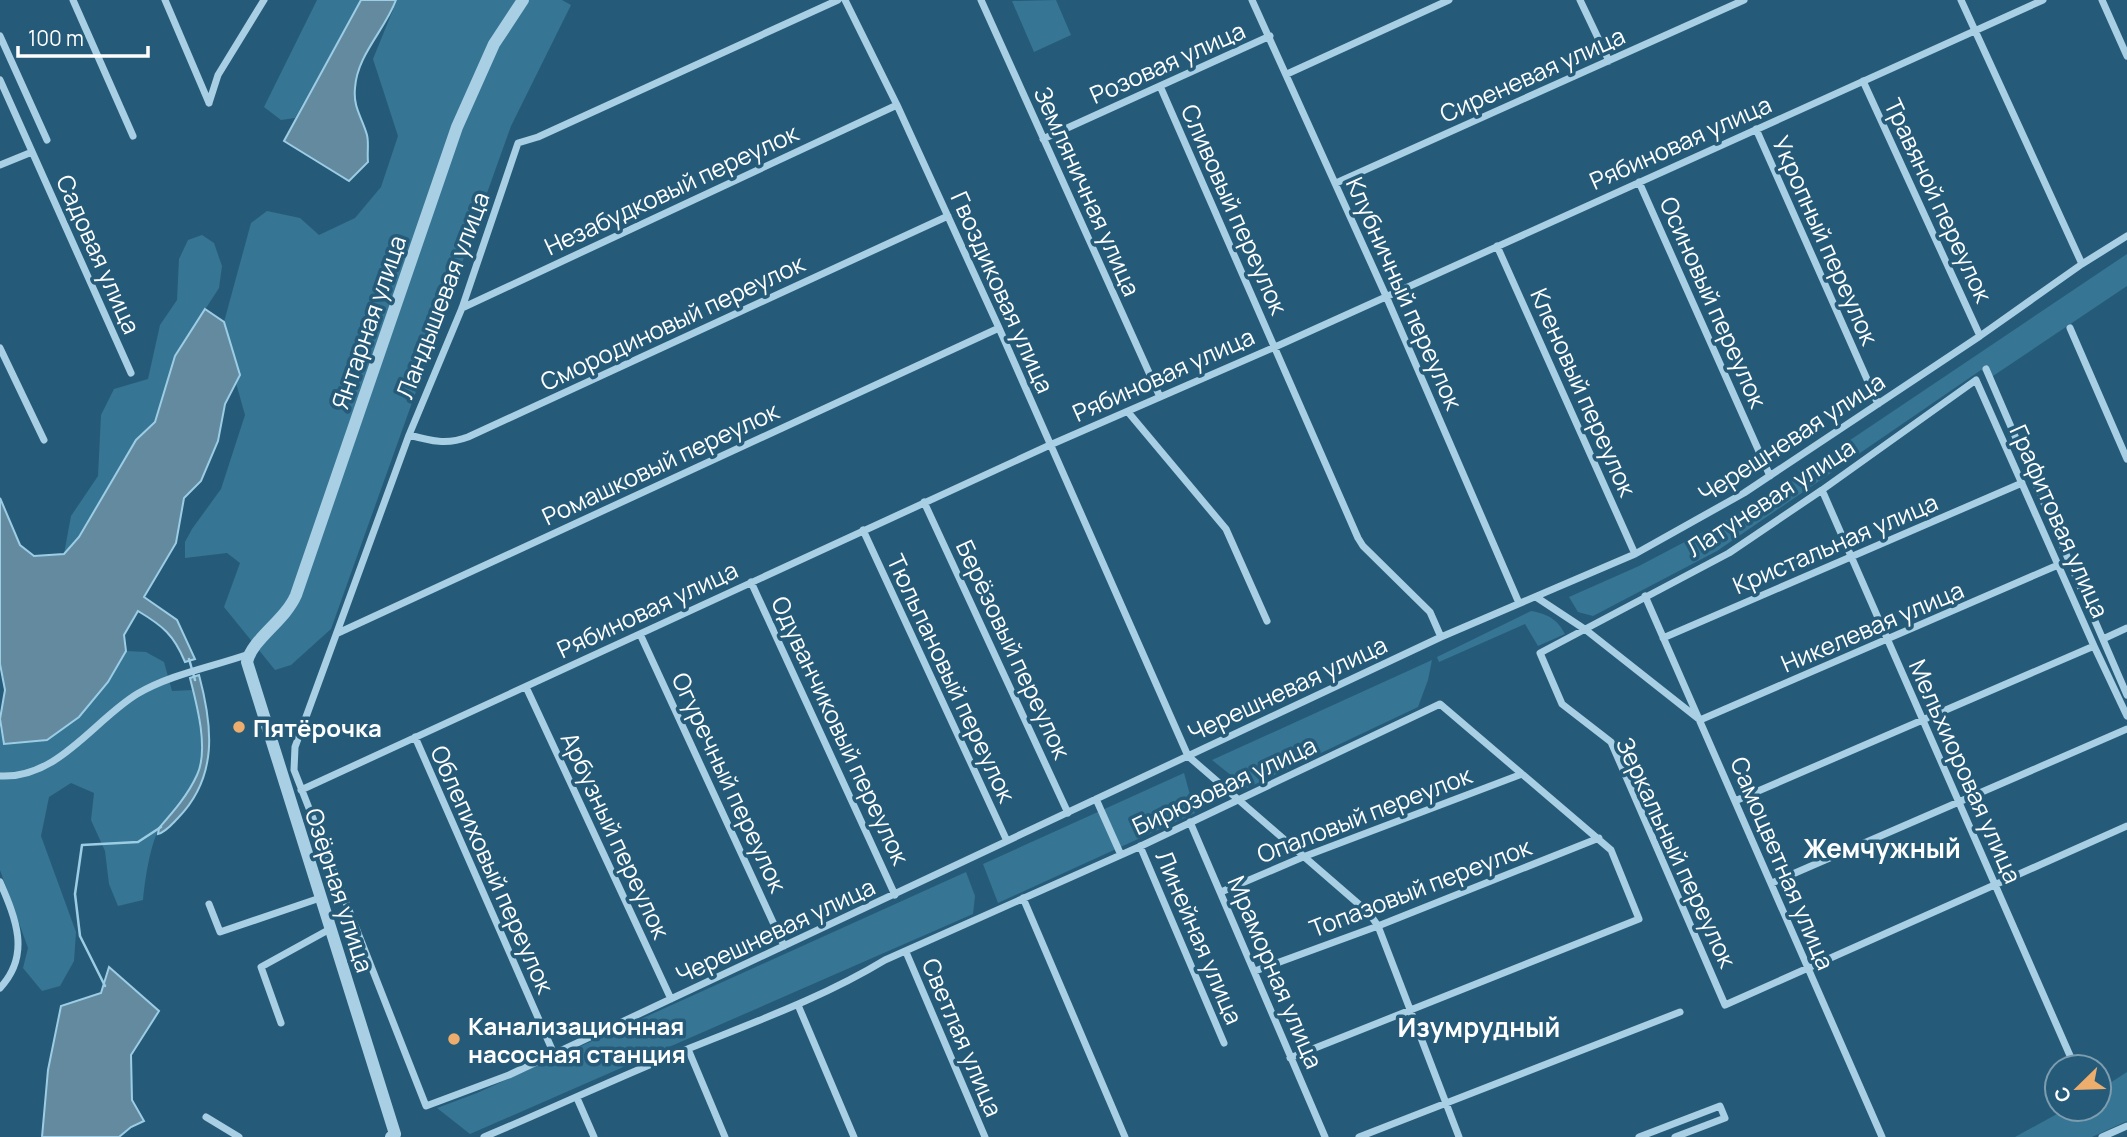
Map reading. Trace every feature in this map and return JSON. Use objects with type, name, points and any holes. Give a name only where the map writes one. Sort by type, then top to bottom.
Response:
[{"type":"street","points":[[73,0],[133,136]]},
{"type":"street","points":[[165,0],[209,103],[218,75],[257,4],[264,0]]},
{"type":"street","name":"Янтарная улица","points":[[249,654],[285,615],[296,595],[457,127],[494,44],[523,0]]},
{"type":"street","name":"Ландышевая улица","points":[[426,1106],[294,770],[295,747],[409,435],[462,307],[518,143],[538,137],[838,0]]},
{"type":"street","name":"Гвоздиковая улица","points":[[845,0],[897,105],[999,328],[1188,756]]},
{"type":"street","name":"Земляничная улица","points":[[981,0],[1160,397]]},
{"type":"street","name":"Клубничный переулок","points":[[1252,0],[1387,296],[1519,603]]},
{"type":"street","points":[[1287,75],[1449,0]]},
{"type":"street","points":[[1580,0],[1609,61]]},
{"type":"street","name":"Сиреневая улица","points":[[1336,183],[1744,0]]},
{"type":"street","points":[[1961,0],[2082,264]]},
{"type":"street","name":"Рябиновая улица","points":[[301,790],[924,502],[2043,0]]},
{"type":"street","points":[[2102,0],[2127,56]]},
{"type":"street","points":[[0,36],[47,140]]},
{"type":"street","name":"Розовая улица","points":[[1043,139],[1270,36]]},
{"type":"street","name":"Садовая улица","points":[[0,80],[131,373]]},
{"type":"street","name":"Травяной переулок","points":[[1863,81],[1980,336]]},
{"type":"street","name":"Сливовый переулок","points":[[1160,86],[1358,538],[1430,612],[1441,637]]},
{"type":"street","name":"Незабудковый переулок","points":[[462,307],[897,105]]},
{"type":"street","name":"Укропный переулок","points":[[1756,129],[1878,404]]},
{"type":"street","name":"Садовая улица","points":[[0,165],[32,152]]},
{"type":"street","name":"Осиновый переулок","points":[[1639,182],[1770,476]]},
{"type":"street","name":"Смородиновый переулок","points":[[409,435],[431,442],[453,443],[468,437],[948,216]]},
{"type":"street","name":"Черешневая улица","points":[[426,1106],[509,1075],[1441,637],[1635,554],[1744,494],[2127,236]]},
{"type":"street","name":"Кленовый переулок","points":[[1497,246],[1635,554]]},
{"type":"street","name":"Ромашковый переулок","points":[[338,633],[999,328]]},
{"type":"street","points":[[2070,328],[2127,459]]},
{"type":"street","points":[[0,348],[44,440]]},
{"type":"street","points":[[1986,369],[2127,695]]},
{"type":"street","name":"Графитовая улица","points":[[1976,380],[2127,716]]},
{"type":"street","name":"Латуневая улица","points":[[1540,653],[1729,553],[1976,380]]},
{"type":"street","points":[[1128,412],[1226,529],[1267,621]]},
{"type":"street","name":"Кристальная улица","points":[[1663,638],[2022,483]]},
{"type":"street","name":"Мельхиоровая улица","points":[[1822,490],[2069,1053]]},
{"type":"street","name":"Берёзовый переулок","points":[[924,502],[1068,813]]},
{"type":"street","name":"Тюльпановый переулок","points":[[863,530],[1007,841]]},
{"type":"street","name":"Никелевая улица","points":[[1700,720],[2058,565]]},
{"type":"street","name":"Одуванчиковый переулок","points":[[751,582],[895,895]]},
{"type":"street","name":"Самоцветная улица","points":[[1645,596],[1882,1137]]},
{"type":"street","name":"Самоцветная улица","points":[[1536,597],[1586,630],[1700,720]]},
{"type":"street","points":[[2103,639],[2127,628]]},
{"type":"street","name":"Огуречный переулок","points":[[640,634],[785,946]]},
{"type":"street","points":[[1735,801],[2094,646]]},
{"type":"street","name":"Зеркальный переулок","points":[[1540,653],[1562,704],[1611,742],[1725,1004],[1807,968]]},
{"type":"street","points":[[0,776],[27,773],[63,755],[135,695],[181,675],[249,654]]},
{"type":"street","name":"Озёрная улица","points":[[249,654],[248,669],[394,1136]]},
{"type":"street","name":"Арбузный переулок","points":[[526,687],[671,999]]},
{"type":"street","name":"Бирюзовая улица","points":[[484,1137],[851,981],[885,960],[1121,855],[1440,704],[1522,774]]},
{"type":"street","points":[[1772,883],[2127,729]]},
{"type":"street","name":"Облепиховый переулок","points":[[415,737],[554,1054]]},
{"type":"street","points":[[1188,756],[1369,913],[1378,926],[1459,1137]]},
{"type":"street","points":[[1290,1058],[1639,919],[1611,850],[1522,774]]},
{"type":"street","name":"Опаловый переулок","points":[[1221,892],[1522,774]]},
{"type":"street","points":[[1096,799],[1121,855]]},
{"type":"street","name":"Мраморная улица","points":[[1190,822],[1325,1137]]},
{"type":"street","points":[[1807,968],[2127,826]]},
{"type":"street","name":"Топазовый переулок","points":[[1255,971],[1378,926],[1599,838]]},
{"type":"street","name":"Линейная улица","points":[[1140,846],[1224,1044]]},
{"type":"street","points":[[0,882],[2,894],[12,910],[20,943],[13,973],[0,988]]},
{"type":"street","points":[[209,904],[220,932],[320,898]]},
{"type":"street","points":[[1023,898],[1125,1137]]},
{"type":"street","points":[[281,1023],[261,967],[330,929]]},
{"type":"street","name":"Светлая улица","points":[[906,952],[985,1137]]},
{"type":"street","points":[[798,1005],[854,1137]]},
{"type":"street","points":[[1359,1137],[1679,1012]]},
{"type":"street","points":[[688,1049],[725,1137]]},
{"type":"street","points":[[577,1098],[594,1137]]},
{"type":"street","points":[[1639,1137],[1720,1106],[1725,1118],[1675,1137]]},
{"type":"street","points":[[206,1117],[239,1137]]},
{"type":"street","points":[[2102,1137],[2127,1126]]},
{"type":"shaded area","points":[[317,0],[361,0],[295,118],[281,120],[264,107]]},
{"type":"shaded area","points":[[361,0],[396,0],[357,76],[355,101],[367,135],[368,162],[349,181],[284,141]]},
{"type":"shaded area","points":[[397,0],[562,0],[571,5],[511,126],[331,629],[291,665],[275,670],[224,607],[240,563],[227,553],[185,558],[185,542],[221,489],[245,415],[236,383],[240,375],[224,322],[251,223],[267,211],[300,218],[319,235],[355,218],[381,187],[398,136],[373,59]]},
{"type":"shaded area","points":[[1056,0],[1071,35],[1034,52],[1012,1]]},
{"type":"shaded area","points":[[202,235],[214,243],[222,266],[219,288],[175,356],[155,422],[136,440],[79,537],[64,554],[71,516],[98,476],[101,415],[114,389],[148,379],[160,325],[177,300],[179,259],[188,240]]},
{"type":"shaded area","points":[[2127,254],[2127,286],[1993,376],[1981,370],[1717,551],[1593,616],[1578,612],[1569,597],[1639,566],[1749,508]]},
{"type":"shaded area","points":[[205,309],[224,322],[240,375],[225,404],[218,441],[201,481],[184,498],[176,543],[144,597],[177,620],[195,659],[185,662],[167,632],[138,611],[124,635],[126,651],[108,682],[79,717],[47,740],[4,744],[0,719],[5,690],[0,664],[0,498],[20,545],[34,556],[64,554],[79,537],[136,440],[155,422],[175,356]]},
{"type":"shaded area","points":[[1531,611],[1551,618],[1565,634],[1538,646],[1525,624],[1439,662],[1437,657]]},
{"type":"shaded area","points":[[126,651],[146,652],[164,662],[172,691],[193,690],[201,740],[199,770],[193,786],[156,834],[148,862],[143,900],[118,906],[109,884],[105,851],[91,820],[94,793],[71,783],[49,797],[41,836],[76,932],[74,961],[60,986],[42,991],[23,968],[28,948],[0,870],[0,728],[4,744],[108,682]]},
{"type":"shaded area","points":[[1432,660],[1418,707],[1247,788],[1212,760]]},
{"type":"shaded area","points":[[199,675],[209,732],[206,768],[191,802],[169,828],[158,834],[159,828],[189,789],[200,765],[201,727],[190,678]]},
{"type":"shaded area","points":[[1184,773],[1195,813],[998,903],[983,864]]},
{"type":"shaded area","points":[[966,872],[975,896],[973,914],[470,1134],[437,1108],[477,1093]]},
{"type":"shaded area","points":[[109,967],[159,1011],[131,1055],[132,1100],[144,1121],[119,1137],[42,1137],[48,1070],[61,1006],[101,993]]},
{"type":"shaded area","points":[[2127,1072],[2127,1121],[2092,1137],[2015,1137],[2043,1122],[2113,1123],[2113,1081]]},
{"type":"waterway","points":[[189,659],[195,680]]},
{"type":"waterway","points":[[105,986],[80,936],[75,894],[82,845],[138,842],[161,827]]},
{"type":"place","name":"Пятёрочка","points":[[239,727]]},
{"type":"place","name":"Канализационная насосная станция","points":[[454,1039]]},
{"type":"district","name":"Жемчужный","points":[[1882,848]]},
{"type":"district","name":"Изумрудный","points":[[1479,1027]]}]
